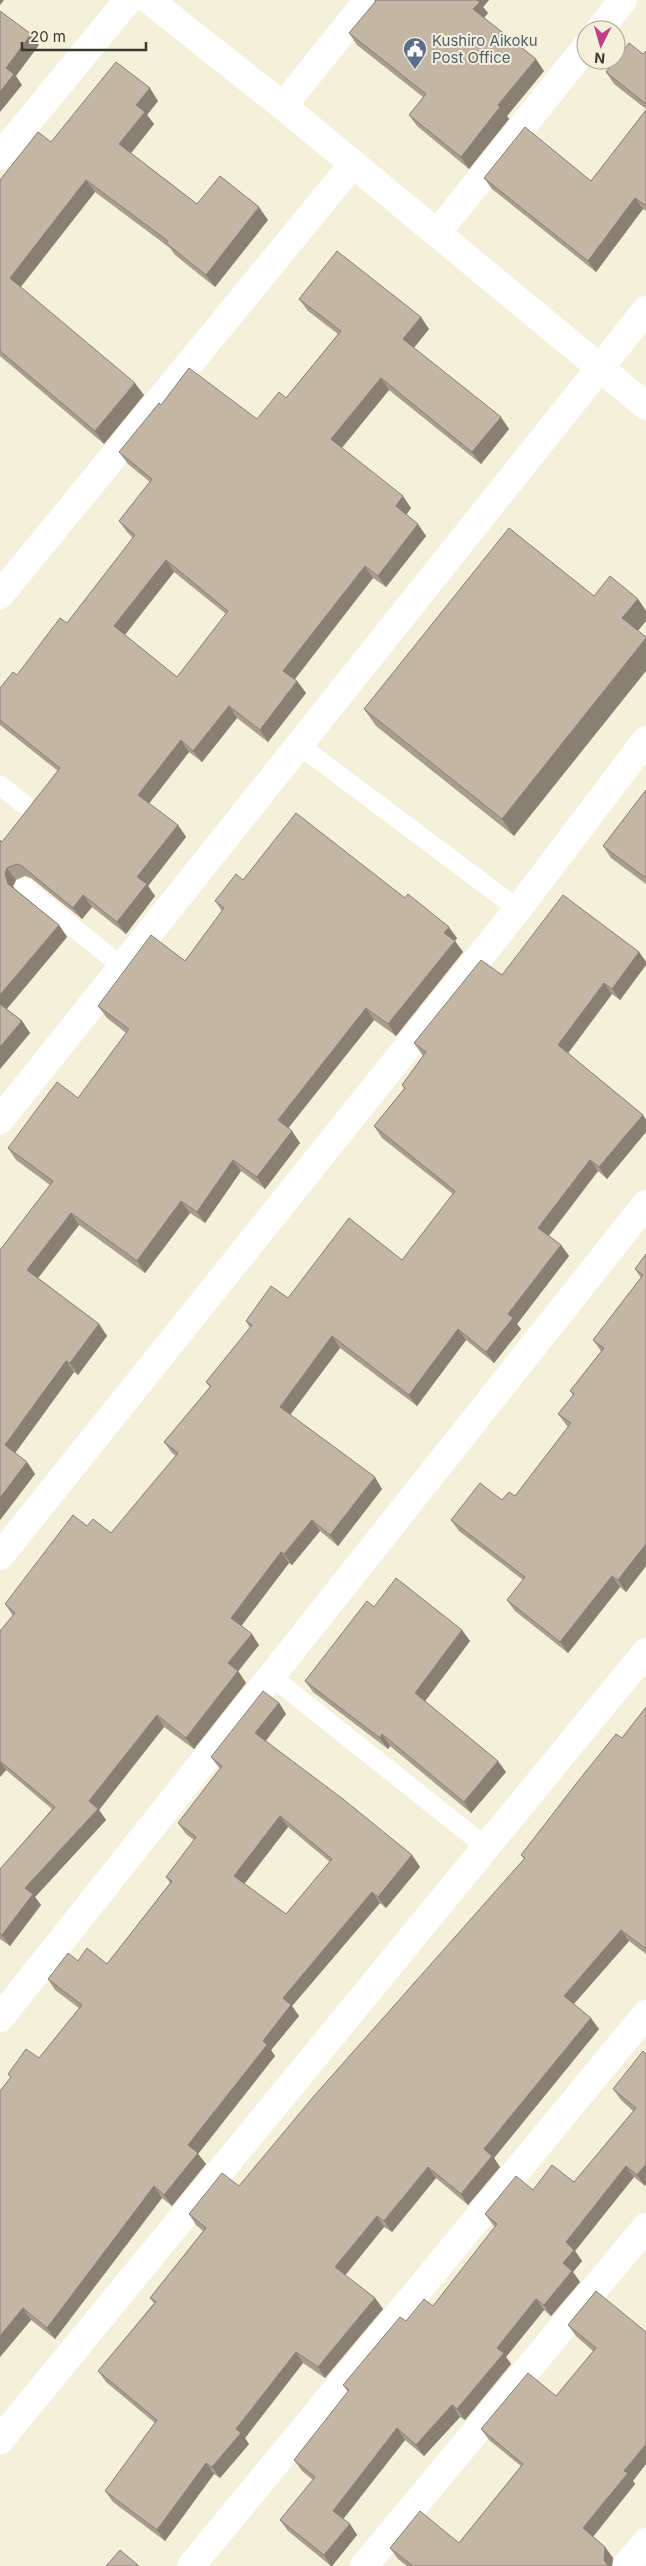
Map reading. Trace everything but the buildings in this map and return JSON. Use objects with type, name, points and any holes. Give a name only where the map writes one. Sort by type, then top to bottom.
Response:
[{"type":"street","points":[[0,156],[128,0]]},
{"type":"street","points":[[149,0],[283,106],[646,406]]},
{"type":"street","points":[[283,106],[368,0]]},
{"type":"street","points":[[607,20],[623,0]]},
{"type":"street","points":[[437,233],[576,59]]},
{"type":"street","points":[[0,595],[353,164]]},
{"type":"street","points":[[0,1120],[646,310]]},
{"type":"street","points":[[0,1556],[518,909],[646,740]]},
{"type":"street","points":[[0,2018],[646,1204]]},
{"type":"street","points":[[0,2440],[646,1652]]},
{"type":"street","points":[[191,2566],[646,2014]]},
{"type":"street","points":[[364,2566],[646,2227]]},
{"type":"street","points":[[626,2566],[646,2542]]},
{"type":"lane","points":[[299,745],[518,909]]},
{"type":"lane","points":[[0,786],[24,805]]},
{"type":"lane","points":[[24,887],[122,967]]},
{"type":"lane","points":[[271,1676],[486,1848]]},
{"type":"place","name":"Kushiro Aikoku Post Office","points":[[415,70]]}]
